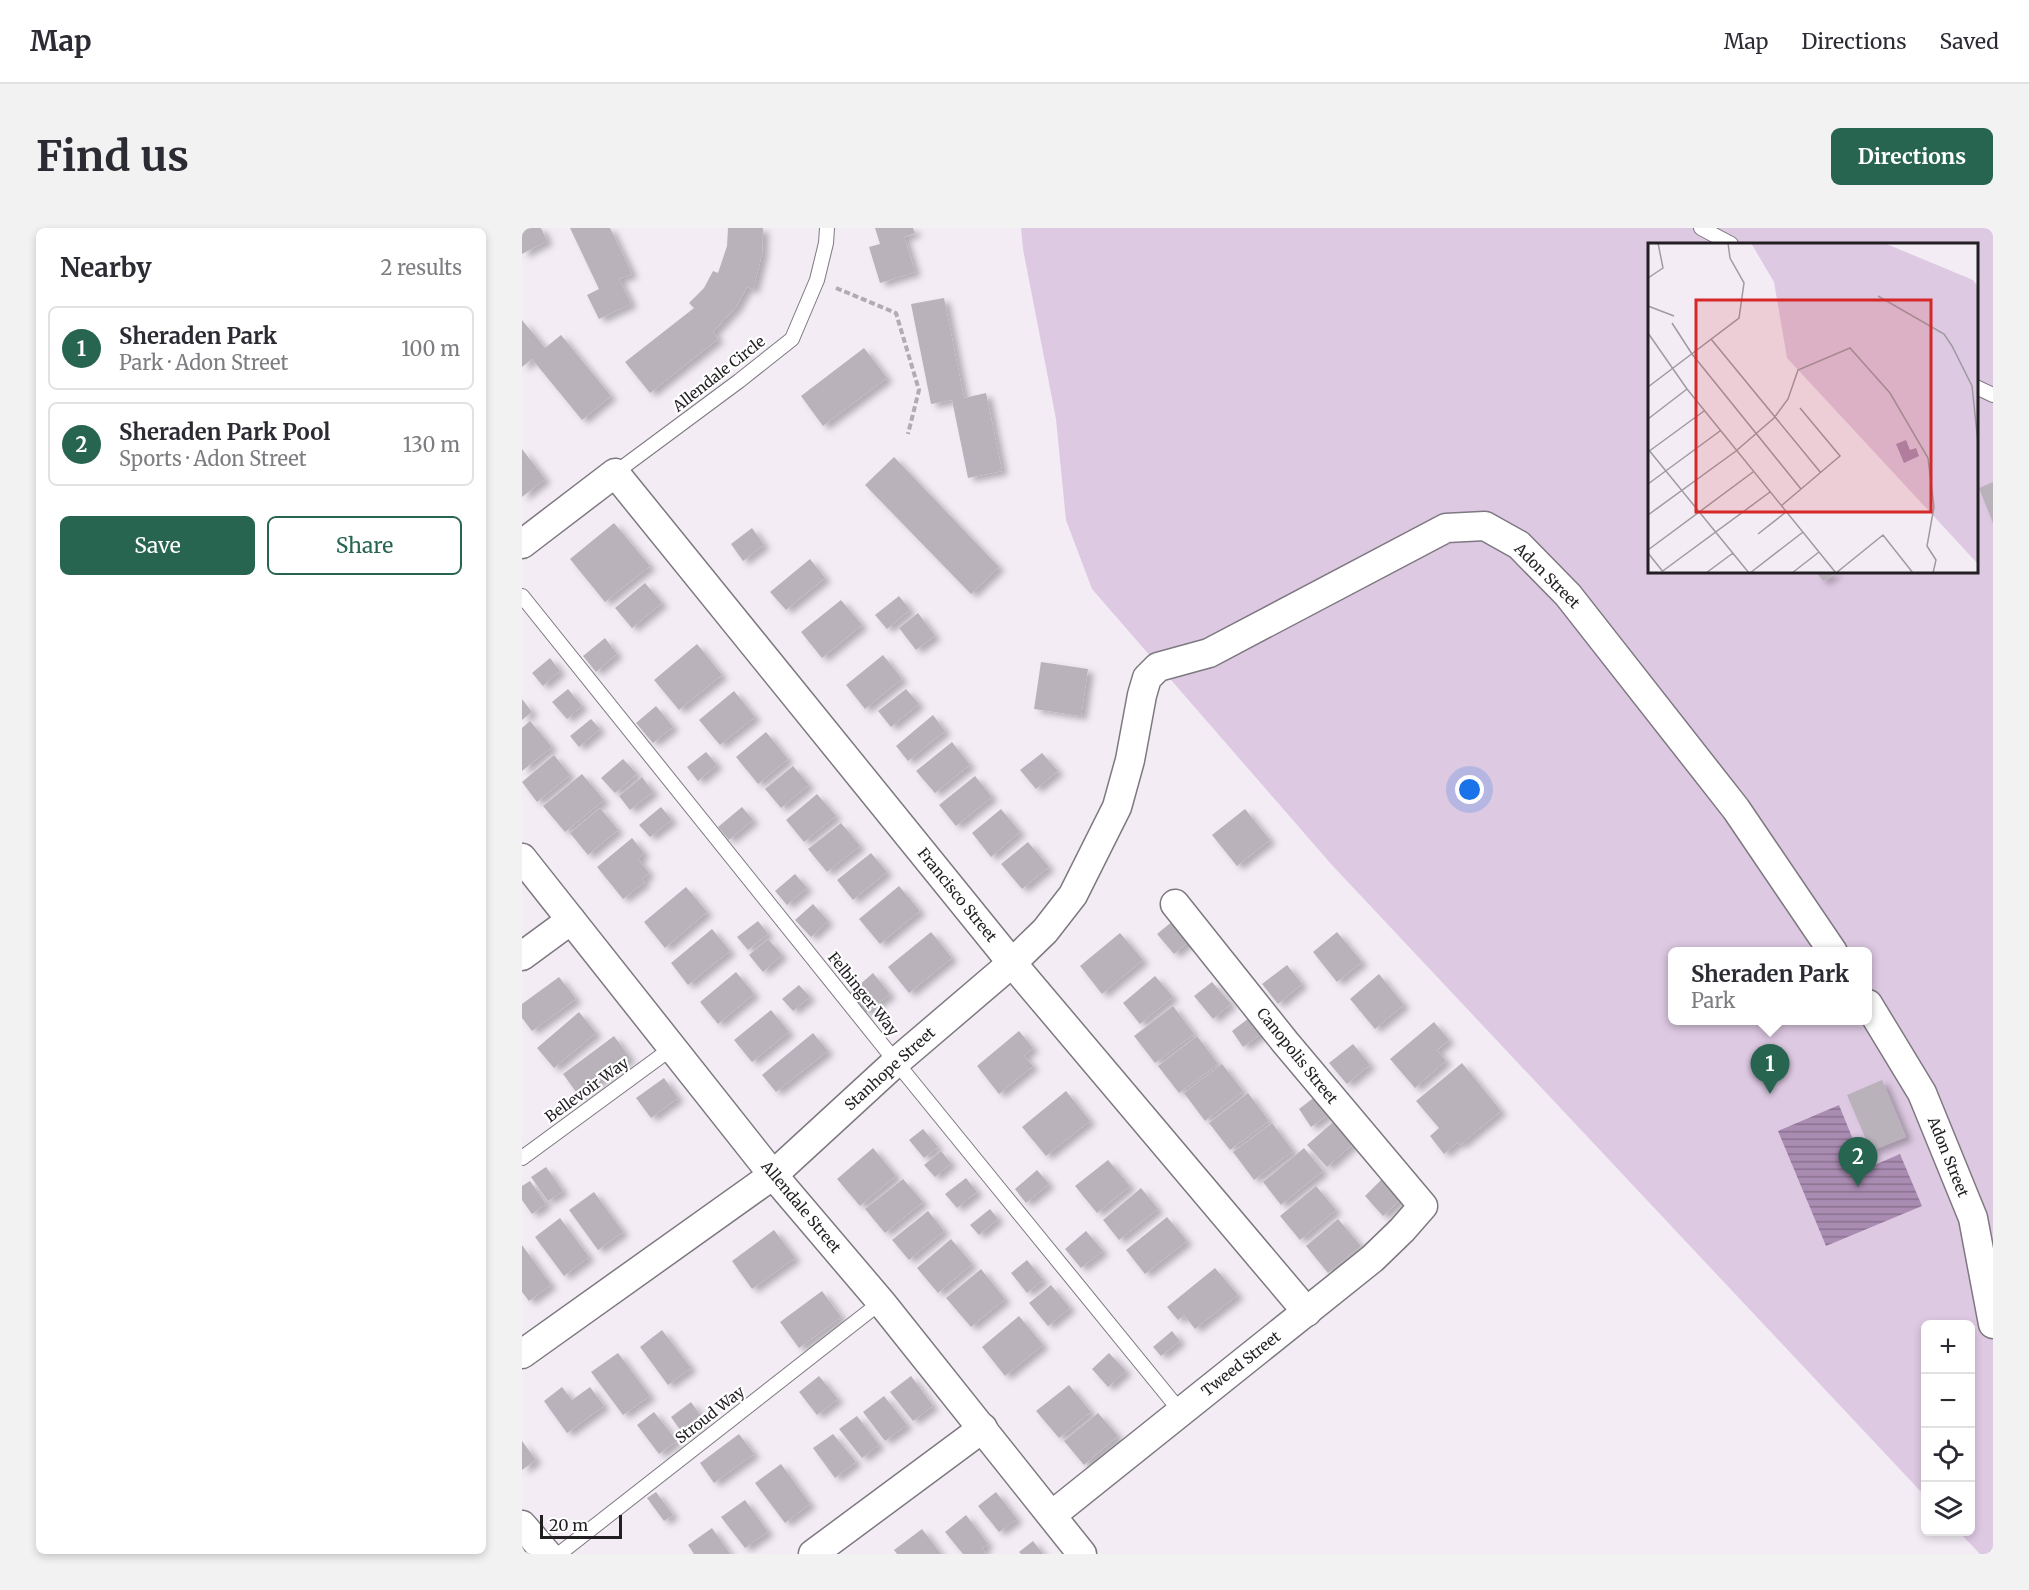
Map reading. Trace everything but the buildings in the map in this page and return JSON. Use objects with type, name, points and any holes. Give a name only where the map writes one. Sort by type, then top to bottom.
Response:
[{"type":"street","points":[[522,544],[615,472]]},
{"type":"street","name":"Francisco Street","points":[[615,472],[1012,963],[1307,1312]]},
{"type":"street","name":"Adon Street","points":[[1142,695],[1147,678],[1158,667],[1209,652],[1446,528],[1485,526],[1519,545],[1568,595],[1736,810],[1830,947]]},
{"type":"street","name":"Stanhope Street","points":[[522,1354],[773,1175],[896,1062],[1012,963],[1045,931],[1073,895],[1117,807],[1130,760],[1142,695]]},
{"type":"street","name":"Allendale Street","points":[[522,858],[773,1175],[881,1302],[1082,1554]]},
{"type":"street","name":"Canopolis Street","points":[[1175,904],[1292,1051],[1423,1206]]},
{"type":"street","points":[[522,956],[571,920]]},
{"type":"street","name":"Adon Street","points":[[1872,1011],[1922,1093],[1973,1218],[1993,1324]]},
{"type":"street","name":"Tweed Street","points":[[1052,1515],[1372,1259],[1423,1206]]},
{"type":"street","points":[[813,1554],[983,1428]]},
{"type":"street","points":[[522,1525],[547,1554]]},
{"type":"lane","name":"Allendale Circle","points":[[615,472],[792,339],[817,280],[826,243],[827,228]]},
{"type":"lane","points":[[1701,228],[1729,243]]},
{"type":"lane","points":[[1978,388],[1993,395]]},
{"type":"lane","name":"Felbinger Way","points":[[522,596],[896,1062],[1181,1412]]},
{"type":"lane","name":"Bellevoir Way","points":[[522,1158],[672,1048]]},
{"type":"lane","name":"Stroud Way","points":[[559,1554],[881,1302]]},
{"type":"path","points":[[817,280],[896,313],[919,390],[908,434]]},
{"type":"shaded area","points":[[1021,228],[1993,228],[1993,1554],[1980,1554],[1963,1536],[1975,1536],[1975,1320],[1921,1320],[1921,1492],[1331,864],[1092,589],[1066,520],[1056,419],[1023,249]]},
{"type":"shaded area","points":[[1839,1105],[1865,1169],[1900,1154],[1922,1206],[1826,1246],[1778,1131]]},
{"type":"place","name":"Sheraden Park","points":[[1770,1094]]},
{"type":"place","name":"Sheraden Park Pool","points":[[1858,1187]]}]
